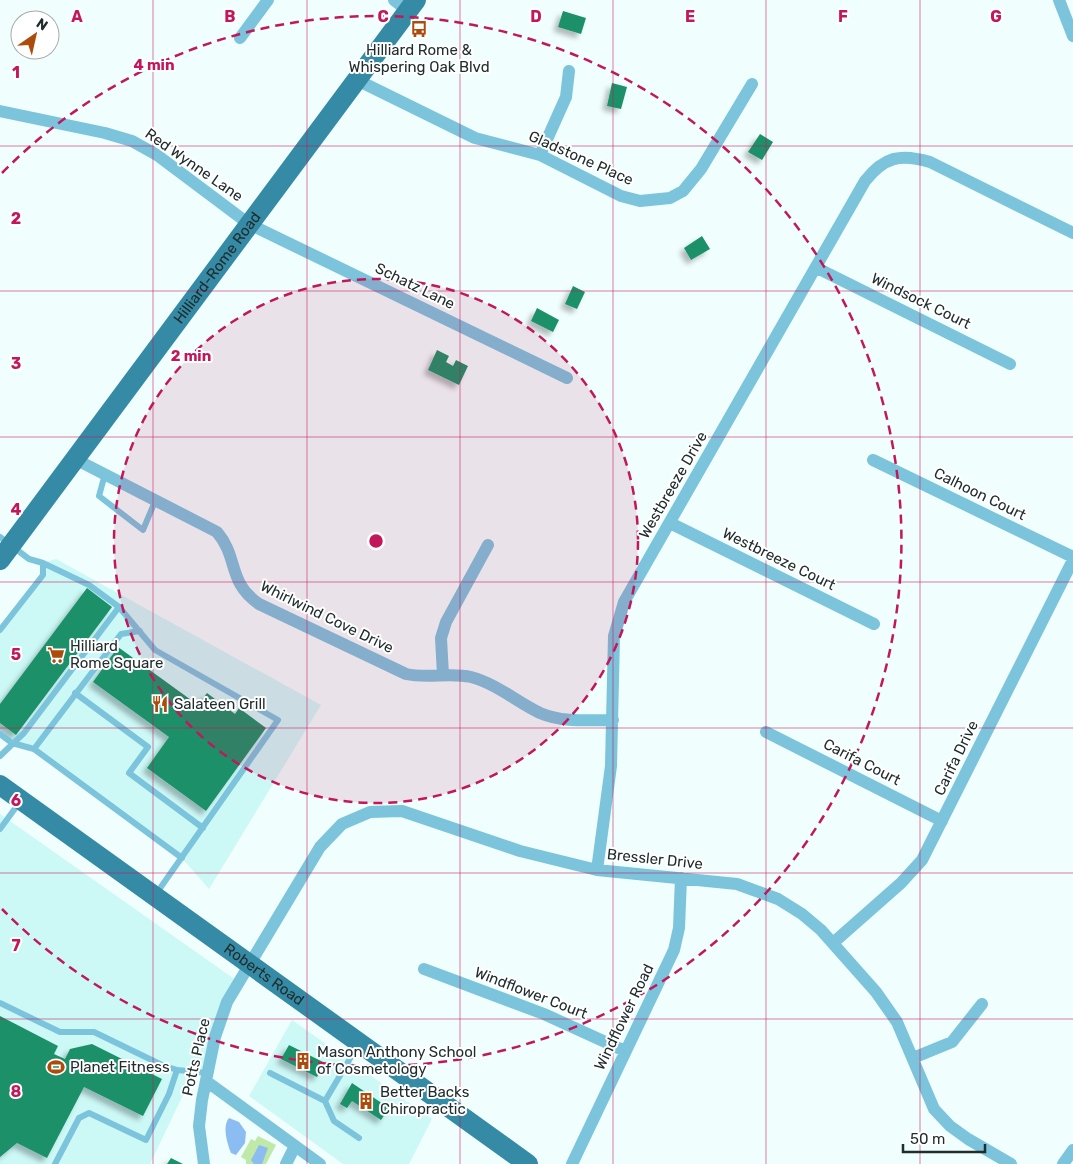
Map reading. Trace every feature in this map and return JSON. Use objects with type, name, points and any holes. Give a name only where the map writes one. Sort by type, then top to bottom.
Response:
[{"type":"main road","name":"Hilliard-Rome Road","points":[[4,547],[75,459],[357,80],[406,4]]},
{"type":"main road","name":"Roberts Road","points":[[0,785],[528,1164]]},
{"type":"street","points":[[240,38],[268,0]]},
{"type":"street","points":[[1059,0],[1073,36]]},
{"type":"street","points":[[540,155],[566,97],[568,71]]},
{"type":"street","name":"Gladstone Place","points":[[357,80],[475,138],[540,155],[621,196],[640,201],[670,198],[683,191],[701,170],[752,84]]},
{"type":"street","name":"Red Wynne Lane","points":[[0,112],[105,133],[132,141],[158,156],[249,224]]},
{"type":"street","name":"Westbreeze Drive","points":[[597,870],[612,766],[613,649],[617,621],[633,584],[817,268],[865,181],[876,167],[893,158],[912,156],[930,162],[1073,233]]},
{"type":"street","name":"Schatz Lane","points":[[249,224],[567,378]]},
{"type":"street","name":"Windsock Court","points":[[817,268],[1010,364]]},
{"type":"street","name":"Whirlwind Cove Drive","points":[[75,459],[217,532],[229,551],[240,587],[248,597],[260,604],[406,674],[419,677],[458,675],[485,682],[541,713],[557,718],[613,720]]},
{"type":"street","name":"Calhoon Court","points":[[872,460],[1073,558]]},
{"type":"street","name":"Westbreeze Court","points":[[670,522],[874,624]]},
{"type":"street","points":[[443,675],[441,638],[446,622],[488,545]]},
{"type":"street","name":"Carifa Drive","points":[[833,943],[911,872],[931,845],[1073,558]]},
{"type":"street","name":"Carifa Court","points":[[766,732],[942,821]]},
{"type":"street","name":"Bressler Drive","points":[[250,964],[320,847],[342,824],[370,812],[402,812],[520,851],[597,870],[737,884],[758,890],[802,914],[833,943],[876,992],[898,1022],[934,1109],[950,1126],[1010,1164]]},
{"type":"street","name":"Windflower Road","points":[[572,1164],[674,950],[679,928],[681,878]]},
{"type":"street","name":"Potts Place","points":[[204,1164],[199,1126],[220,1018],[250,964]]},
{"type":"street","name":"Windflower Court","points":[[424,970],[544,1014],[625,1051]]},
{"type":"street","points":[[913,1058],[952,1042],[982,1004]]},
{"type":"street","points":[[207,1077],[320,1164]]},
{"type":"street","points":[[286,1164],[295,1146]]},
{"type":"street","points":[[1064,1164],[1073,1150]]},
{"type":"lane","points":[[105,474],[99,496],[144,530],[156,499]]},
{"type":"lane","points":[[4,547],[88,585],[119,607],[156,650],[278,720],[154,897]]},
{"type":"lane","points":[[0,630],[43,575],[43,563]]},
{"type":"lane","points":[[0,756],[24,732],[119,607]]},
{"type":"lane","points":[[34,749],[121,634],[140,631]]},
{"type":"lane","points":[[75,693],[148,747],[129,773],[203,828]]},
{"type":"lane","points":[[0,734],[12,743],[34,749],[182,858]]},
{"type":"lane","points":[[0,829],[21,800]]},
{"type":"lane","points":[[0,1003],[60,1032],[94,1032],[177,1070],[207,1077]]},
{"type":"lane","points":[[325,1102],[360,1042]]},
{"type":"lane","points":[[55,1164],[79,1118],[89,1113],[146,1140],[177,1070]]},
{"type":"lane","points":[[270,1073],[325,1102],[334,1120],[360,1138]]},
{"type":"shaded area","points":[[56,559],[321,705],[209,889],[182,858],[34,749],[0,734],[0,630],[43,575],[43,563]]},
{"type":"shaded area","points":[[0,814],[240,983],[208,1073],[194,1072],[150,1164],[0,1164]]},
{"type":"shaded area","points":[[292,1020],[432,1119],[409,1164],[343,1164],[249,1096]]},
{"type":"green space","points":[[258,1136],[276,1145],[266,1164],[246,1164],[246,1160],[241,1157],[251,1139],[255,1141]]},
{"type":"water","points":[[229,1118],[239,1122],[246,1132],[245,1143],[236,1155],[231,1153],[227,1140],[226,1125]]},
{"type":"water","points":[[259,1145],[268,1148],[262,1164],[254,1164],[251,1160]]},
{"type":"building","points":[[563,11],[586,18],[581,34],[558,27]]},
{"type":"building","points":[[612,83],[627,87],[621,109],[607,106]]},
{"type":"building","points":[[760,134],[773,142],[762,160],[748,152]]},
{"type":"building","points":[[702,236],[710,249],[691,260],[684,248]]},
{"type":"building","points":[[573,286],[585,292],[577,309],[565,304]]},
{"type":"building","points":[[537,308],[559,320],[553,332],[531,321]]},
{"type":"building","points":[[437,350],[449,356],[446,362],[453,366],[456,360],[468,366],[459,385],[428,370]]},
{"type":"building","name":"Hilliard Rome Square","points":[[87,588],[112,607],[16,735],[0,723],[0,704]]},
{"type":"building","points":[[118,647],[198,705],[207,693],[235,714],[239,708],[266,728],[206,811],[147,768],[169,737],[93,682]]},
{"type":"building","points":[[0,1016],[58,1046],[54,1054],[65,1059],[70,1049],[92,1044],[162,1079],[143,1116],[84,1087],[47,1158],[17,1143],[0,1157]]},
{"type":"building","name":"Mason Anthony School of Cosmetology","points":[[289,1045],[325,1063],[317,1077],[281,1059]]},
{"type":"building","name":"Better Backs Chiropractic","points":[[352,1083],[389,1108],[381,1120],[352,1101],[347,1108],[340,1104]]},
{"type":"building","points":[[171,1158],[183,1164],[167,1164]]},
{"type":"place","name":"Hilliard Rome & Whispering Oak Blvd","points":[[419,29]]},
{"type":"place","name":"Hilliard Rome Square","points":[[56,655]]},
{"type":"place","name":"Salateen Grill","points":[[160,704]]},
{"type":"place","name":"Mason Anthony School of Cosmetology","points":[[303,1061]]},
{"type":"place","name":"Planet Fitness","points":[[56,1067]]},
{"type":"place","name":"Better Backs Chiropractic","points":[[366,1101]]}]
